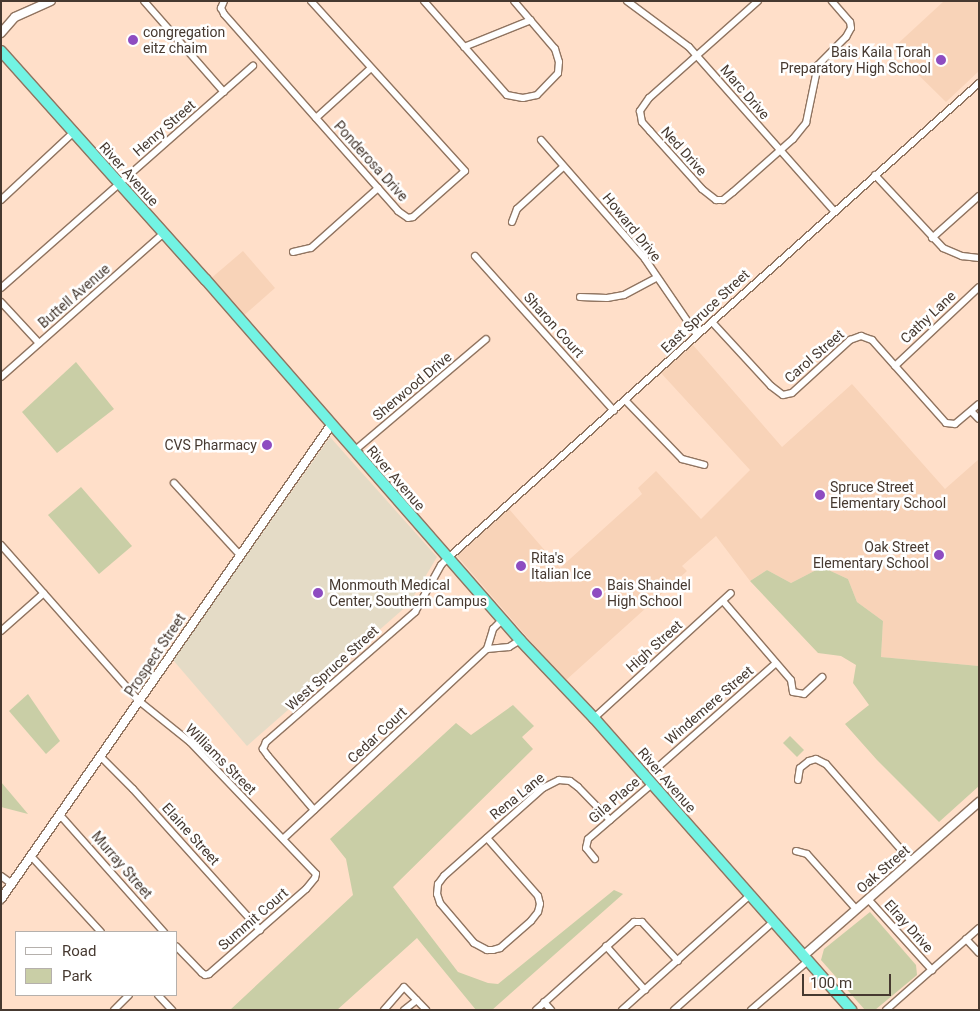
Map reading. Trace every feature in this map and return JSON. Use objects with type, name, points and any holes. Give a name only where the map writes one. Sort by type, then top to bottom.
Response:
[{"type":"highway","name":"River Avenue","points":[[1,51],[120,183],[520,640],[594,718],[851,1010]]},
{"type":"street","points":[[1,33],[15,17],[51,1]]},
{"type":"street","points":[[144,1],[224,92]]},
{"type":"street","name":"Ponderosa Drive","points":[[224,1],[221,8],[224,14],[404,216],[413,217],[464,171],[311,1]]},
{"type":"street","points":[[424,1],[507,94],[523,98],[536,95],[558,73],[559,62],[555,49],[514,1]]},
{"type":"street","name":"Marc Drive","points":[[627,1],[680,39],[697,56],[834,211]]},
{"type":"street","points":[[697,56],[758,1]]},
{"type":"street","points":[[780,150],[793,139],[806,123],[818,65],[846,37],[851,28],[850,22],[832,1]]},
{"type":"street","points":[[464,47],[531,20]]},
{"type":"street","name":"Ned Drive","points":[[697,56],[642,106],[639,115],[650,131],[702,189],[716,200],[723,200],[780,150]]},
{"type":"street","name":"Henry Street","points":[[1,288],[253,66]]},
{"type":"street","points":[[316,118],[371,68]]},
{"type":"street","name":"East Spruce Street","points":[[448,558],[979,82]]},
{"type":"street","points":[[1,200],[74,132]]},
{"type":"street","name":"Howard Drive","points":[[541,140],[645,259],[656,278],[697,335]]},
{"type":"street","points":[[512,222],[517,209],[563,167]]},
{"type":"street","points":[[876,175],[932,238],[951,253],[979,258]]},
{"type":"street","points":[[293,252],[310,248],[378,188]]},
{"type":"street","points":[[932,238],[979,196]]},
{"type":"street","name":"Buttell Avenue","points":[[1,377],[164,233]]},
{"type":"street","name":"Sharon Court","points":[[475,256],[614,411]]},
{"type":"street","points":[[580,297],[607,298],[624,295],[656,278]]},
{"type":"street","name":"Cathy Lane","points":[[895,366],[979,287]]},
{"type":"street","points":[[1,302],[39,343]]},
{"type":"street","name":"Carol Street","points":[[712,322],[771,386],[784,395],[792,393],[855,338],[860,336],[872,340],[946,422],[956,424],[979,404]]},
{"type":"street","name":"Sherwood Drive","points":[[354,452],[486,340]]},
{"type":"street","points":[[625,400],[682,459],[704,465]]},
{"type":"street","points":[[971,411],[979,419]]},
{"type":"street","name":"Prospect Street","points":[[1,899],[331,425]]},
{"type":"street","points":[[174,483],[240,555]]},
{"type":"street","name":"Williams Street","points":[[1,545],[139,701],[190,742],[316,874],[312,882]]},
{"type":"street","name":"West Spruce Street","points":[[314,810],[268,756],[263,749],[264,745],[415,612],[441,565],[448,558]]},
{"type":"street","points":[[1,631],[44,592]]},
{"type":"street","name":"High Street","points":[[594,718],[732,593]]},
{"type":"street","points":[[723,601],[791,680],[793,692],[804,694],[822,678]]},
{"type":"street","name":"Cedar Court","points":[[283,839],[487,649],[493,629],[503,619]]},
{"type":"street","points":[[487,649],[509,648],[520,640]]},
{"type":"street","name":"Windemere Street","points":[[658,767],[776,663]]},
{"type":"street","name":"Elaine Street","points":[[101,757],[133,789],[260,930]]},
{"type":"street","points":[[798,780],[800,768],[808,761],[816,759],[826,764],[911,861]]},
{"type":"street","name":"Rena Lane","points":[[487,838],[538,896],[540,904],[538,912],[510,940],[500,948],[487,950],[474,943],[440,903],[437,894],[438,884],[444,876],[543,788],[559,780],[570,781],[578,787],[610,820]]},
{"type":"street","name":"Gila Place","points":[[595,859],[586,848],[588,839],[652,784]]},
{"type":"street","name":"Oak Street","points":[[806,958],[856,909],[979,802]]},
{"type":"street","name":"Murray Street","points":[[60,815],[163,931]]},
{"type":"street","points":[[796,851],[807,854],[856,909]]},
{"type":"street","points":[[31,856],[100,931]]},
{"type":"street","points":[[1,876],[12,884]]},
{"type":"street","name":"Summit Court","points":[[178,948],[206,976],[312,882]]},
{"type":"street","points":[[622,1010],[750,895]]},
{"type":"street","name":"Elray Drive","points":[[868,900],[932,970]]},
{"type":"street","points":[[536,1010],[634,922],[642,922],[678,961]]},
{"type":"street","points":[[674,1010],[773,922]]},
{"type":"street","points":[[886,1010],[979,928]]},
{"type":"street","points":[[966,939],[979,953]]},
{"type":"street","points":[[606,946],[645,990]]},
{"type":"street","points":[[751,1010],[806,958]]},
{"type":"street","points":[[384,1010],[404,987],[426,1010]]},
{"type":"street","points":[[114,1010],[128,996]]},
{"type":"street","points":[[159,996],[172,1010]]},
{"type":"street","points":[[404,1010],[416,1000]]},
{"type":"street","points":[[544,1002],[551,1010]]},
{"type":"shaded area","name":"Bais Kaila Torah Preparatory High School","points":[[944,1],[979,1],[979,71],[946,102],[892,49]]},
{"type":"shaded area","points":[[243,251],[275,288],[242,317],[209,280]]},
{"type":"shaded area","points":[[693,345],[782,447],[852,384],[945,489],[979,459],[979,666],[881,657],[883,621],[857,602],[848,579],[822,567],[791,583],[767,570],[750,581],[716,536],[682,566],[687,571],[565,681],[457,556],[509,509],[560,568],[642,494],[638,488],[656,471],[701,519],[750,470],[661,373]]},
{"type":"shaded area","name":"Monmouth Medical Center, Southern Campus","points":[[330,437],[437,557],[409,604],[247,746],[173,660]]},
{"type":"green space","points":[[76,362],[114,409],[57,453],[22,412]]},
{"type":"green space","points":[[81,487],[132,546],[99,574],[48,515]]},
{"type":"green space","points":[[822,567],[848,579],[857,602],[883,621],[881,657],[979,666],[979,786],[939,822],[877,760],[845,724],[869,705],[853,683],[856,665],[841,656],[818,653],[750,581],[767,570],[791,583]]},
{"type":"green space","points":[[28,694],[60,741],[46,754],[9,711]]},
{"type":"green space","points":[[513,705],[534,726],[522,737],[533,749],[393,887],[458,972],[488,983],[498,984],[614,890],[623,894],[492,1010],[476,1010],[417,938],[337,1010],[230,1010],[353,895],[346,859],[330,839],[456,723],[471,735]]},
{"type":"green space","points":[[790,736],[804,750],[797,757],[783,743]]},
{"type":"green space","points":[[1,782],[28,814],[1,807]]},
{"type":"green space","points":[[870,912],[916,965],[917,975],[875,1010],[865,1010],[821,960],[824,949]]},
{"type":"place","name":"congregation eitz chaim","points":[[133,40]]},
{"type":"place","name":"Bais Kaila Torah Preparatory High School","points":[[941,60]]},
{"type":"place","name":"CVS Pharmacy","points":[[267,445]]},
{"type":"place","name":"Spruce Street Elementary School","points":[[820,495]]},
{"type":"place","name":"Oak Street Elementary School","points":[[939,555]]},
{"type":"place","name":"Rita's Italian Ice","points":[[521,566]]},
{"type":"place","name":"Monmouth Medical Center, Southern Campus","points":[[318,593]]},
{"type":"place","name":"Bais Shaindel High School","points":[[597,593]]}]
